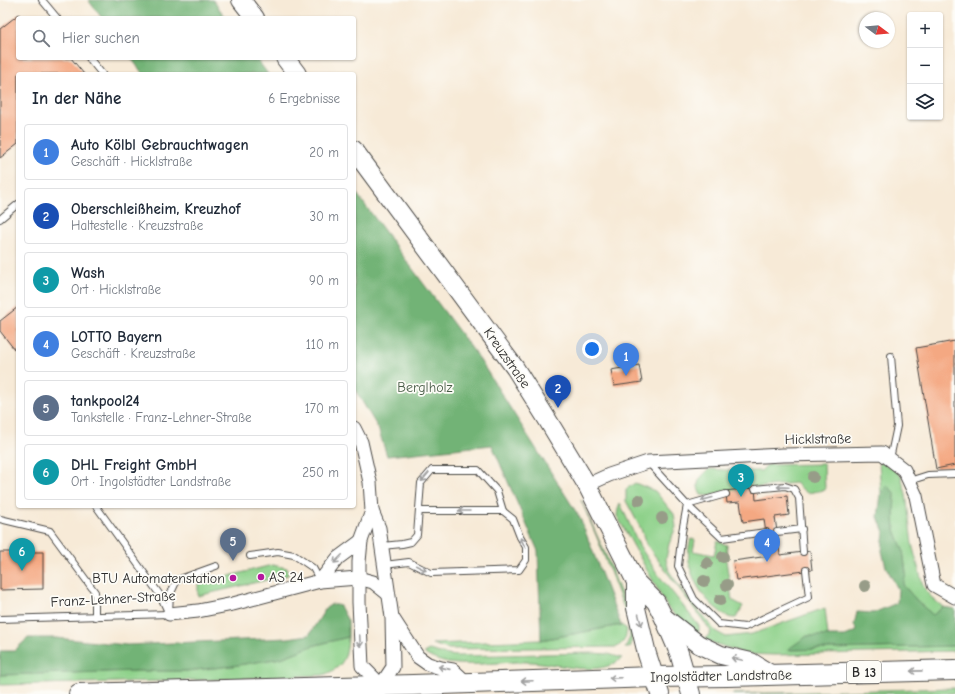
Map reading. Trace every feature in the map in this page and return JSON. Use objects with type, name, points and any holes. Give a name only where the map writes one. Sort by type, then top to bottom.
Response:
[{"type":"main road","points":[[242,0],[254,16]]},
{"type":"main road","points":[[286,60],[296,72]]},
{"type":"main road","name":"Kreuzstraße","points":[[356,153],[515,368],[587,485],[636,582],[656,602],[679,653],[688,685]]},
{"type":"main road","name":"Kreuzstraße","points":[[636,582],[636,608],[647,654],[657,685]]},
{"type":"main road","name":"Kreuzstraße","points":[[664,618],[698,644],[721,655],[751,662],[772,675]]},
{"type":"main road","name":"Ingolstädter Landstraße","points":[[79,694],[381,690],[467,683],[688,685],[772,675],[955,670]]},
{"type":"street","points":[[356,432],[361,442],[370,482],[372,511],[379,528],[392,617],[393,667],[381,690],[362,666],[358,578],[361,541],[372,511]]},
{"type":"street","name":"Hicklstraße","points":[[587,485],[609,475],[648,462],[783,455],[882,453],[904,470],[916,496],[934,585],[955,597]]},
{"type":"street","points":[[320,581],[338,558],[361,541],[382,546]]},
{"type":"street","name":"Franz-Lehner-Straße","points":[[168,614],[198,611],[233,604],[320,581],[358,578],[373,582],[388,594]]},
{"type":"street","points":[[392,617],[418,657],[428,664],[453,670],[467,683]]},
{"type":"lane","points":[[42,0],[55,16]]},
{"type":"lane","points":[[91,60],[100,72]]},
{"type":"lane","points":[[0,219],[16,206]]},
{"type":"lane","points":[[890,459],[897,426],[891,356]]},
{"type":"lane","points":[[648,462],[687,505],[722,538],[766,532]]},
{"type":"lane","points":[[382,546],[411,542],[417,535],[421,482],[432,470],[478,470],[497,491],[503,511],[512,519],[526,547],[526,560],[519,570],[430,573],[409,562],[384,565]]},
{"type":"lane","points":[[909,481],[928,475],[955,474]]},
{"type":"lane","points":[[755,489],[785,486],[794,489],[799,498],[803,552]]},
{"type":"lane","points":[[687,505],[726,494]]},
{"type":"lane","points":[[687,505],[678,566],[694,599],[719,624],[745,627],[809,597],[806,570]]},
{"type":"lane","points":[[97,508],[160,595],[168,614]]},
{"type":"lane","points":[[419,511],[503,511]]},
{"type":"lane","points":[[0,519],[50,531],[95,592],[95,617]]},
{"type":"lane","points":[[777,532],[802,529]]},
{"type":"lane","points":[[250,556],[278,552],[294,555],[313,568],[320,581]]},
{"type":"lane","points":[[168,614],[170,595],[177,580],[216,566]]},
{"type":"lane","name":"Franz-Lehner-Straße","points":[[0,619],[168,614]]},
{"type":"green space","points":[[88,0],[213,0],[225,16],[100,16]]},
{"type":"green space","points":[[132,60],[258,60],[266,72],[142,72]]},
{"type":"green space","name":"Berglholz","points":[[356,193],[478,357],[580,518],[621,625],[541,640],[538,551],[492,445],[387,456],[378,428],[356,391]]},
{"type":"green space","points":[[879,462],[891,467],[901,476],[906,494],[912,544],[923,586],[931,597],[943,607],[933,615],[920,604],[903,585],[906,574],[903,550],[895,530],[895,494],[887,485],[881,494]]},
{"type":"green space","points":[[824,464],[825,490],[807,493],[795,483],[724,491],[710,496],[701,495],[698,487],[699,480],[709,469],[761,471],[767,465]]},
{"type":"green space","points":[[635,483],[655,491],[674,514],[676,527],[669,544],[666,559],[669,571],[715,631],[726,637],[752,634],[825,608],[828,636],[807,636],[788,650],[955,646],[955,651],[775,655],[746,654],[705,640],[711,631],[646,544],[641,529],[626,501],[626,489]]},
{"type":"green space","points":[[887,485],[895,494],[895,530],[903,550],[906,574],[903,585],[920,604],[933,615],[943,607],[955,609],[955,646],[787,650],[807,636],[845,636],[857,631],[854,625],[857,612],[873,613],[897,603],[898,589],[886,567],[882,551],[884,532],[878,517],[881,494]]},
{"type":"green space","points":[[581,500],[608,560],[632,623],[631,646],[629,648],[625,648],[630,637],[629,621]]},
{"type":"green space","points":[[620,503],[639,545],[657,573],[699,626],[699,631],[696,635],[668,608],[617,516]]},
{"type":"green space","points":[[691,539],[695,540],[693,551],[714,555],[717,541],[727,545],[726,560],[732,600],[743,606],[736,618],[731,618],[724,615],[710,603],[698,587],[690,568],[689,549]]},
{"type":"green space","points":[[272,565],[287,568],[288,575],[198,596],[198,584]]},
{"type":"green space","points":[[332,604],[340,606],[348,621],[348,637],[312,646],[281,658],[232,666],[186,671],[0,675],[0,651],[14,651],[28,638],[56,638],[127,645],[288,638],[309,635],[326,608]]},
{"type":"green space","points":[[621,625],[627,629],[625,639],[617,647],[448,649],[432,644],[541,640]]},
{"type":"green space","points":[[348,637],[343,661],[335,669],[323,675],[0,685],[0,675],[186,671],[232,666],[281,658],[312,646]]},
{"type":"green space","points":[[429,650],[457,656],[591,653],[608,654],[622,658],[613,664],[602,668],[590,669],[531,662],[458,664],[443,662],[430,657],[425,654],[425,652]]},
{"type":"green space","points":[[955,688],[955,693],[732,694]]},
{"type":"building","points":[[16,16],[16,60],[73,60],[82,72],[16,72],[16,146],[0,158],[0,29]]},
{"type":"building","points":[[16,309],[16,351],[0,331],[0,321]]},
{"type":"building","points":[[955,341],[955,465],[936,469],[916,348]]},
{"type":"building","points":[[639,365],[642,382],[614,386],[611,370]]},
{"type":"building","points":[[755,489],[756,500],[787,496],[789,515],[775,517],[780,555],[810,551],[812,570],[736,580],[733,561],[769,556],[764,519],[743,522],[740,502],[727,503],[726,494],[724,491]]},
{"type":"building","points":[[0,552],[43,552],[43,589],[0,590]]},
{"type":"place","name":"Auto Kölbl Gebrauchtwagen","points":[[626,376]]},
{"type":"place","name":"Oberschleißheim, Kreuzhof","points":[[558,408]]},
{"type":"place","name":"Wash","points":[[741,497]]},
{"type":"place","name":"tankpool24","points":[[233,561]]},
{"type":"place","name":"LOTTO Bayern","points":[[767,562]]},
{"type":"place","name":"DHL Freight GmbH","points":[[22,571]]},
{"type":"place","name":"AS 24","points":[[261,577]]},
{"type":"place","name":"BTU Automatenstation","points":[[233,578]]}]
